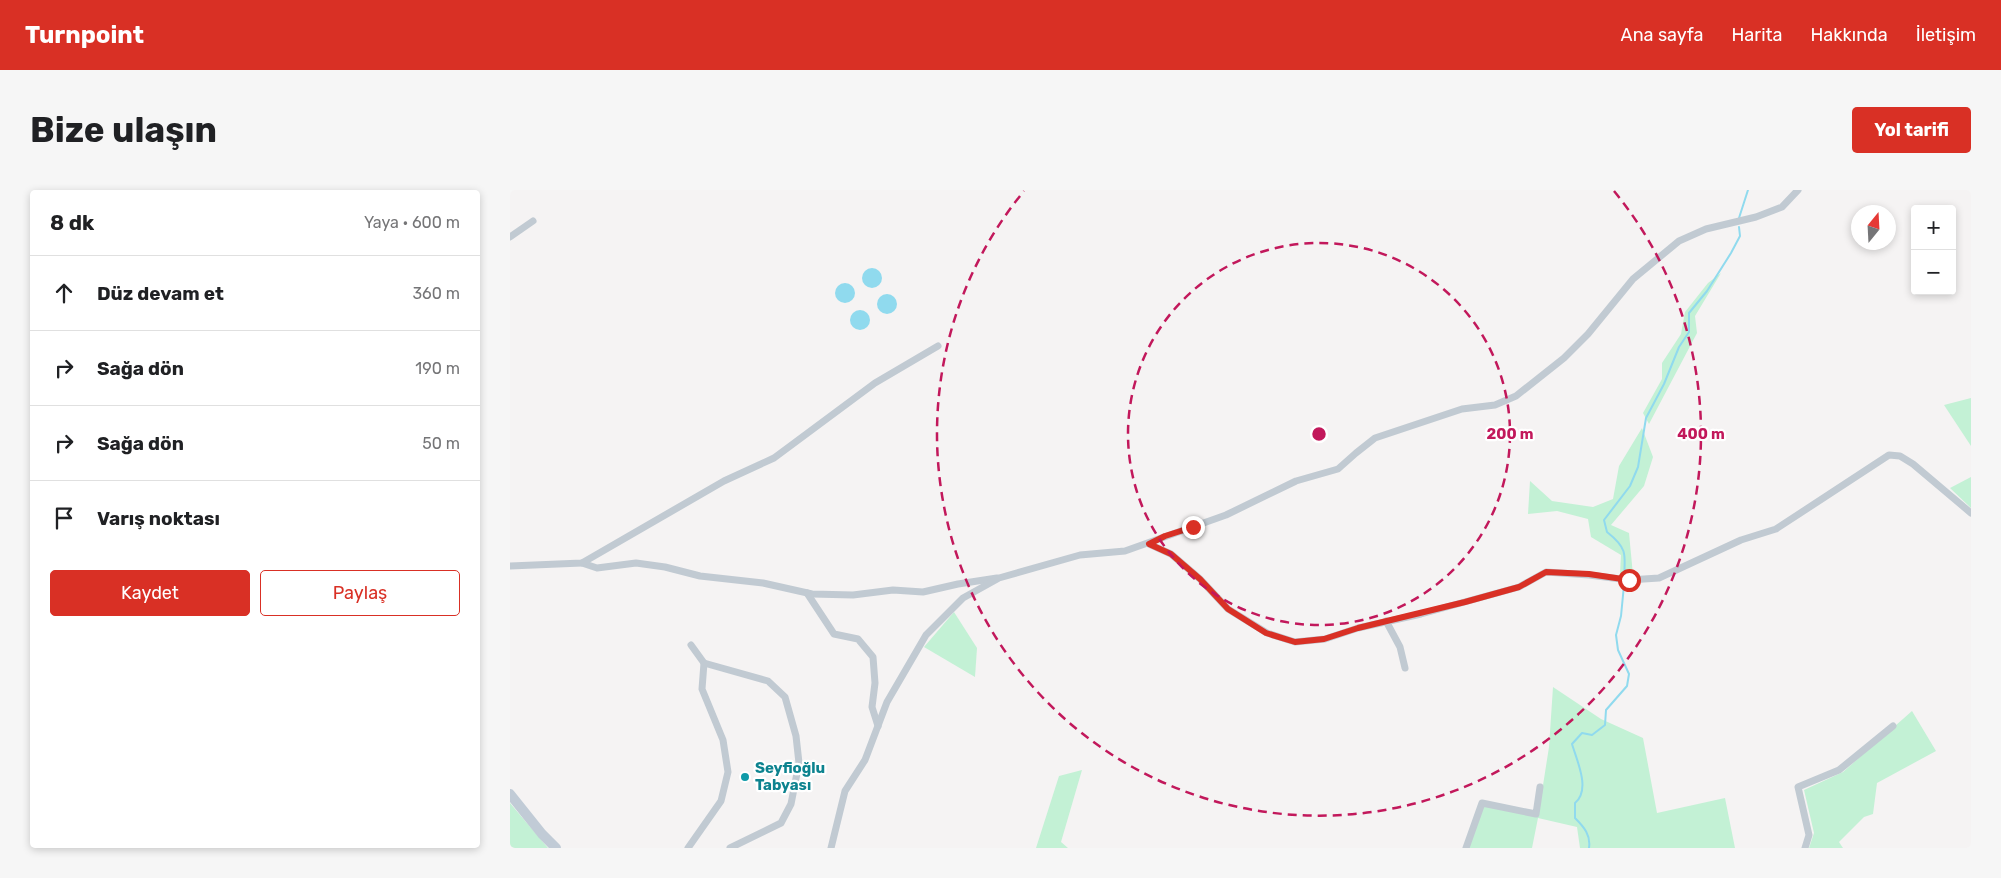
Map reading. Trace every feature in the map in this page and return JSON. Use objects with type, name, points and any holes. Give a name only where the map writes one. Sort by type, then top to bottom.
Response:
[{"type":"street","points":[[510,566],[582,563],[597,568],[636,563],[700,576],[763,584],[807,593],[853,595],[893,590],[923,592],[958,584],[1000,578],[1080,555],[1125,551],[1149,544],[1165,536],[1226,515],[1296,481],[1338,470],[1375,438],[1462,409],[1495,405],[1516,396],[1564,358],[1588,334],[1634,279],[1679,241],[1706,229],[1756,217],[1782,207],[1798,190]]},
{"type":"street","points":[[510,237],[533,221]]},
{"type":"street","points":[[582,563],[724,481],[774,458],[875,383],[938,346]]},
{"type":"street","points":[[1149,544],[1171,554],[1200,579],[1228,609],[1266,633],[1295,642],[1324,639],[1358,628],[1519,587],[1546,572],[1589,574],[1629,580],[1659,578],[1741,540],[1776,529],[1888,455],[1900,456],[1913,464],[1971,513]]},
{"type":"street","points":[[831,848],[845,791],[865,760],[887,702],[926,635],[963,598],[1000,578]]},
{"type":"street","points":[[807,593],[834,634],[858,639],[873,657],[875,683],[872,707],[878,726]]},
{"type":"street","points":[[1386,621],[1400,647],[1406,668]]},
{"type":"street","points":[[691,645],[704,663],[768,681],[786,697],[796,736],[799,763],[791,804],[781,823],[730,848]]},
{"type":"street","points":[[688,848],[720,801],[728,772],[723,740],[702,689],[704,663]]},
{"type":"street","points":[[1805,848],[1809,835],[1798,787],[1839,770],[1893,726]]},
{"type":"street","points":[[1466,848],[1482,803],[1536,814],[1540,787]]},
{"type":"street","points":[[510,794],[542,834],[556,848]]},
{"type":"green space","points":[[1721,273],[1695,316],[1697,333],[1649,424],[1643,413],[1662,379],[1662,363],[1681,334],[1685,312],[1708,283]]},
{"type":"green space","points":[[1971,398],[1971,446],[1944,405]]},
{"type":"green space","points":[[1642,428],[1653,457],[1644,486],[1611,525],[1629,533],[1633,575],[1620,574],[1621,555],[1591,537],[1588,519],[1557,511],[1528,514],[1530,481],[1552,501],[1593,507],[1613,499],[1619,466]]},
{"type":"green space","points":[[1971,477],[1971,508],[1950,488]]},
{"type":"green space","points":[[954,612],[977,648],[975,677],[924,647]]},
{"type":"green space","points":[[1553,687],[1601,719],[1643,738],[1657,813],[1725,798],[1735,848],[1580,848],[1577,827],[1538,818],[1532,848],[1468,848],[1483,806],[1538,817],[1549,747]]},
{"type":"green space","points":[[1912,711],[1936,751],[1877,783],[1873,814],[1864,817],[1839,842],[1843,848],[1809,848],[1814,833],[1804,790],[1843,772]]},
{"type":"green space","points":[[1082,770],[1061,842],[1068,848],[1036,848],[1059,776]]},
{"type":"green space","points":[[510,803],[515,809],[548,848],[510,848]]},
{"type":"water","points":[[872,268],[879,271],[882,278],[879,285],[872,288],[865,285],[862,278],[865,271]]},
{"type":"water","points":[[841,283],[849,283],[855,289],[855,297],[849,303],[841,303],[835,297],[835,289]]},
{"type":"water","points":[[883,294],[891,294],[897,300],[897,308],[891,314],[883,314],[877,308],[877,300]]},
{"type":"water","points":[[856,310],[864,310],[870,316],[870,324],[864,330],[856,330],[850,324],[850,316]]},
{"type":"waterway","points":[[1739,218],[1748,190]]},
{"type":"waterway","points":[[1624,576],[1625,556],[1621,546],[1607,532],[1604,520],[1630,486],[1638,467],[1646,418],[1664,384],[1679,347],[1689,332],[1689,313],[1707,291],[1731,253],[1740,236],[1739,227]]},
{"type":"waterway","points":[[1589,848],[1589,839],[1586,832],[1575,818],[1575,803],[1580,797],[1582,783],[1572,744],[1582,733],[1592,735],[1605,725],[1606,710],[1627,686],[1629,674],[1618,650],[1616,635],[1621,616],[1624,585]]},
{"type":"place","name":"Seyfioğlu Tabyası","points":[[745,777]]},
{"type":"route","points":[[1193,527],[1165,536],[1149,544],[1171,554],[1200,579],[1228,609],[1266,633],[1295,642],[1324,639],[1358,628],[1421,614],[1519,587],[1546,572],[1589,574],[1629,580]]}]
